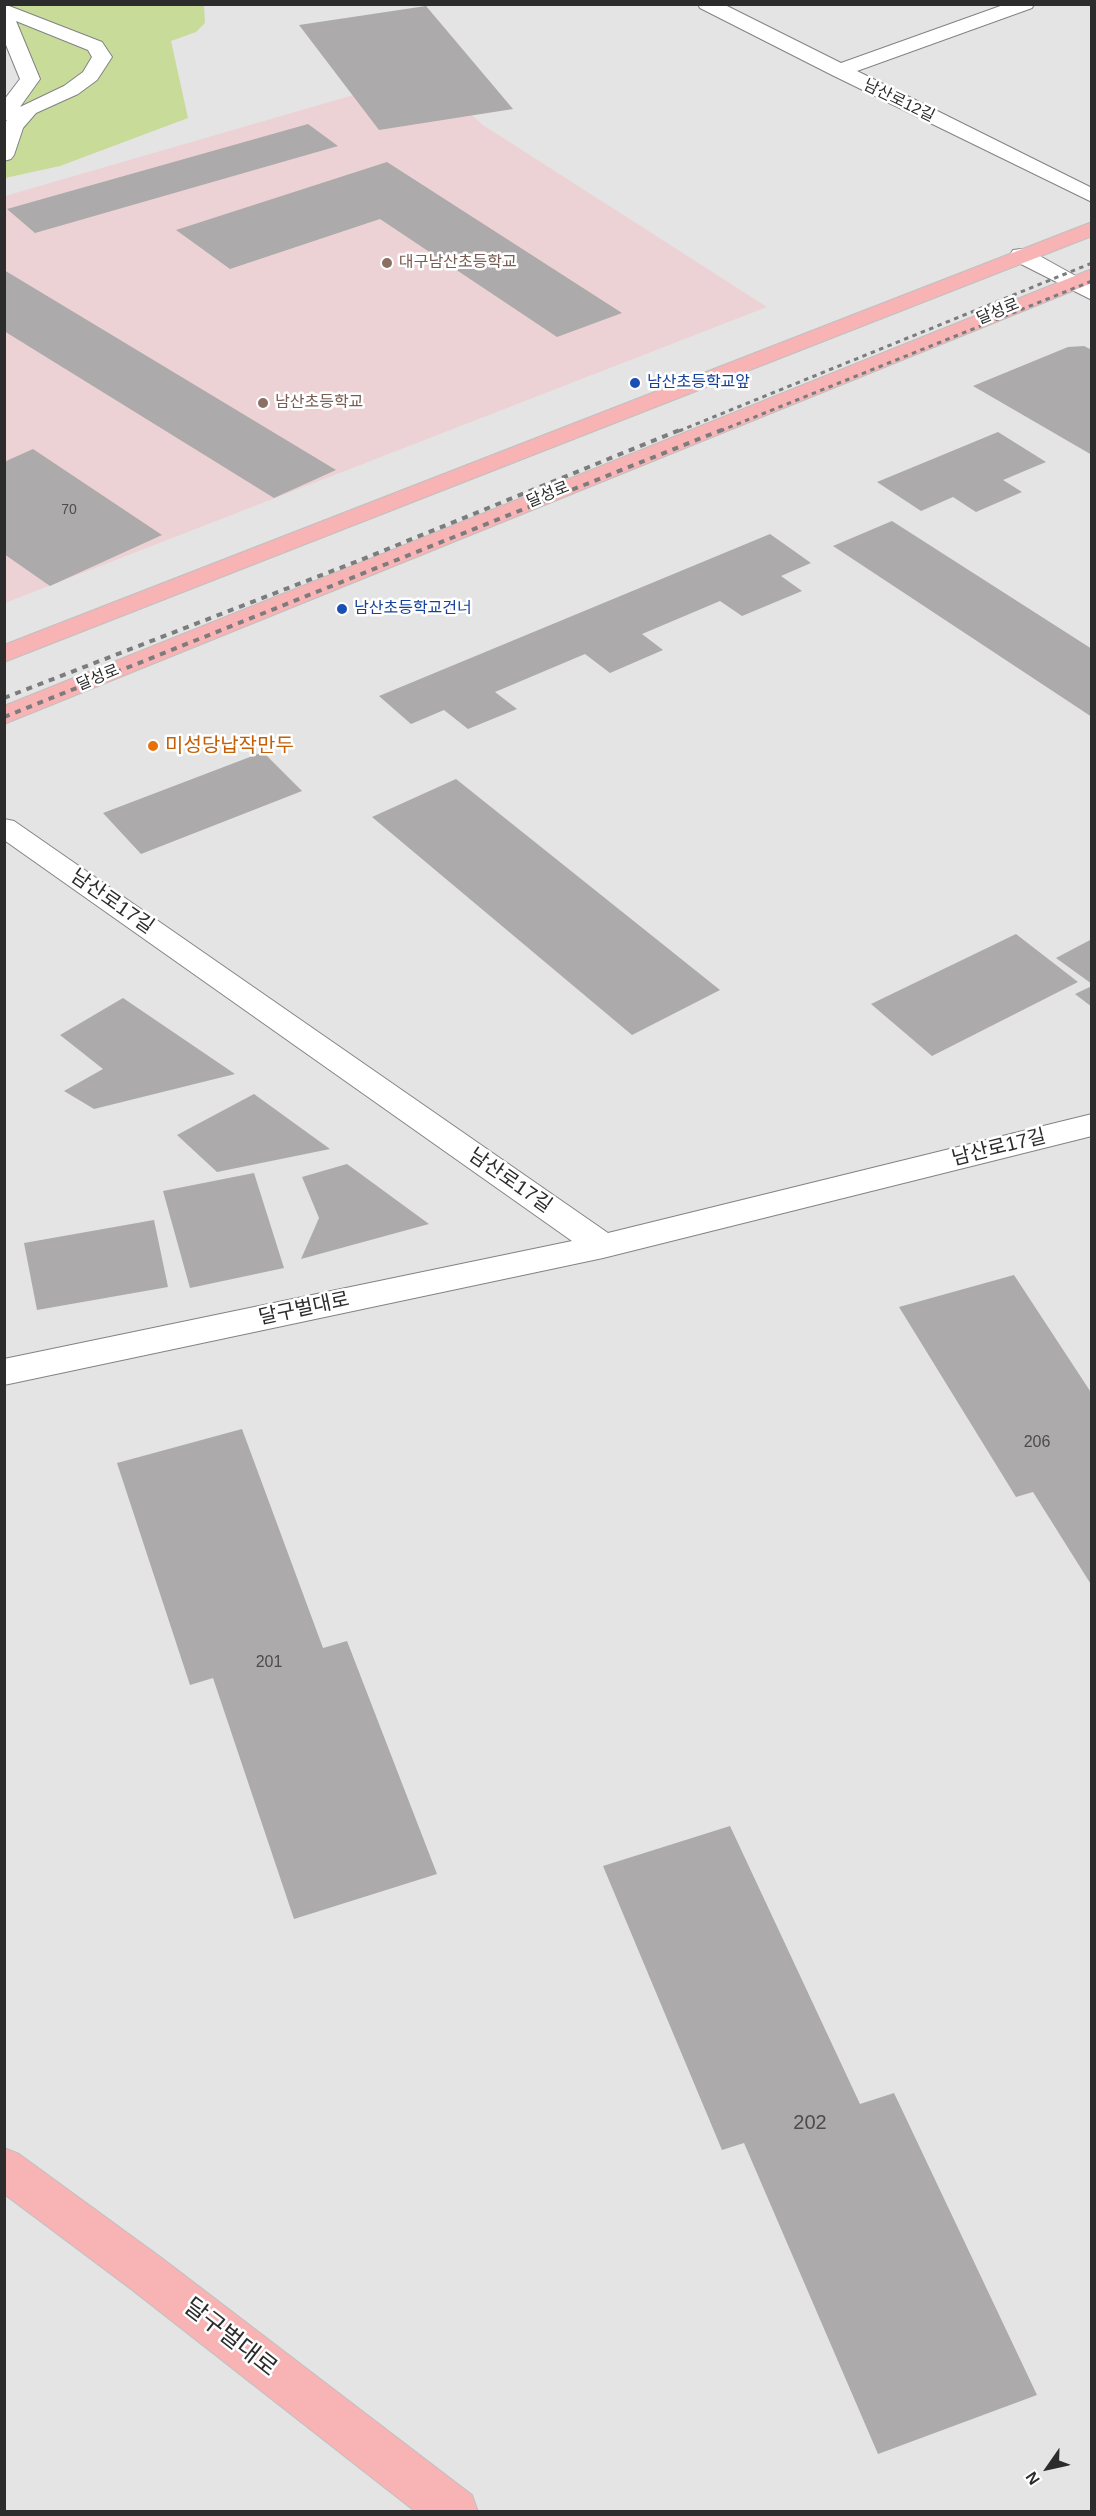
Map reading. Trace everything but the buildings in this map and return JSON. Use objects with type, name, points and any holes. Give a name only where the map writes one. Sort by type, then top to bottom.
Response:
[{"type":"main road","points":[[4,654],[1092,228]]},
{"type":"main road","name":"달성로","points":[[4,716],[1085,284]]},
{"type":"main road","name":"달구벌대로","points":[[4,2168],[147,2274],[454,2511]]},
{"type":"street","points":[[4,9],[16,4]]},
{"type":"street","name":"남산로12길","points":[[707,4],[1092,196]]},
{"type":"street","points":[[839,71],[1025,4]]},
{"type":"street","points":[[4,9],[95,46],[102,57],[90,76],[77,86],[10,116]]},
{"type":"street","points":[[4,16],[30,80],[10,116],[13,126],[4,155]]},
{"type":"street","points":[[1021,255],[1085,284]]},
{"type":"street","name":"남산로17길","points":[[4,827],[603,1246],[1092,1125]]},
{"type":"street","name":"달구벌대로","points":[[4,1372],[603,1246]]},
{"type":"shaded area","name":"남산초등학교","points":[[426,74],[483,125],[767,307],[5,603],[5,196]]},
{"type":"green space","points":[[5,5],[204,5],[205,23],[196,32],[171,41],[188,118],[60,166],[5,178],[5,115],[30,79]]},
{"type":"railway","points":[[679,431],[1092,263]]},
{"type":"railway","points":[[720,431],[1092,281]]},
{"type":"railway","points":[[4,698],[358,561],[682,429]]},
{"type":"railway","points":[[4,717],[724,429]]},
{"type":"place","name":"대구남산초등학교","points":[[387,263]]},
{"type":"place","name":"남산초등학교앞","points":[[635,383]]},
{"type":"place","name":"남산초등학교","points":[[263,403]]},
{"type":"place","name":"남산초등학교건너","points":[[342,609]]},
{"type":"place","name":"미성당납작만두","points":[[153,746]]}]
